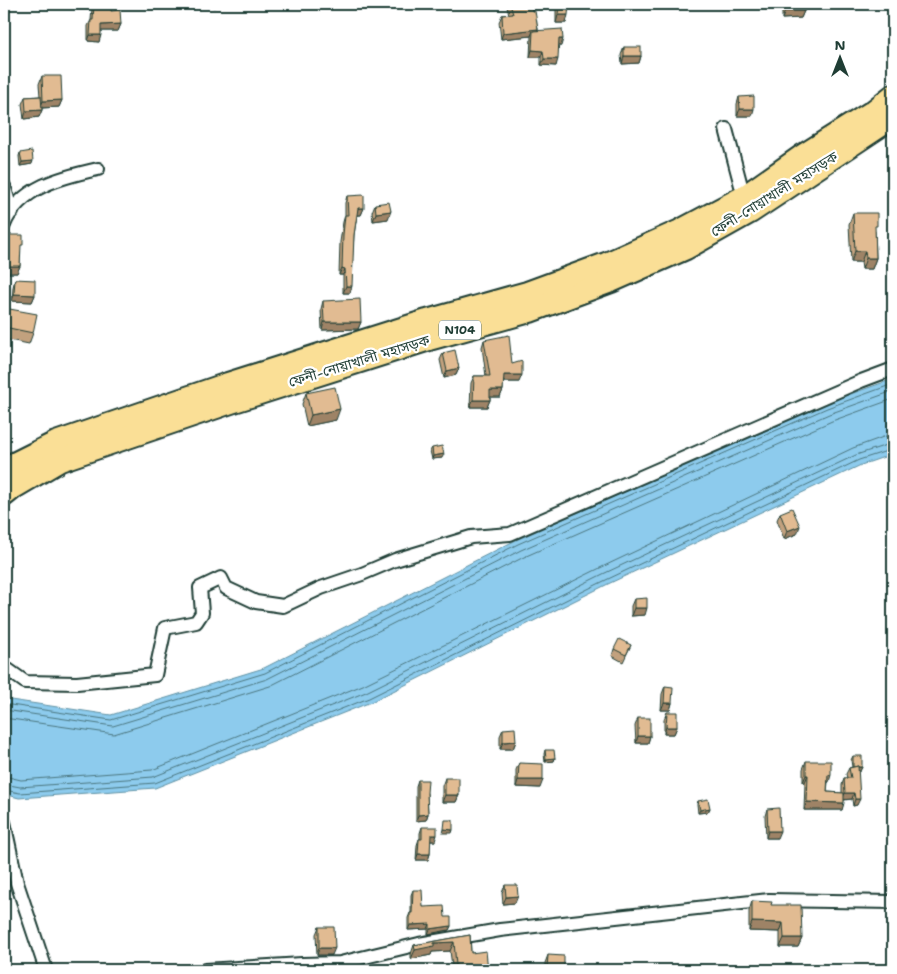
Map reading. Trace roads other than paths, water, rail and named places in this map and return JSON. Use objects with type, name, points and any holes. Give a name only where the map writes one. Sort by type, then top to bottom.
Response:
[{"type":"highway","name":"ফেনী-নোয়াখালী মহাসড়ক","points":[[4,495],[60,460],[231,402],[430,339],[530,311],[611,281],[686,248],[743,207],[804,155],[874,111],[893,96]]},
{"type":"highway","name":"ফেনী-নোয়াখালী মহাসড়ক","points":[[4,469],[56,443],[228,384],[427,321],[527,293],[606,264],[680,231],[743,207],[893,117]]},
{"type":"street","points":[[726,129],[743,207]]},
{"type":"street","points":[[4,226],[22,200],[40,186],[98,169]]},
{"type":"street","points":[[4,186],[12,212]]},
{"type":"street","points":[[4,667],[25,682],[77,684],[155,676],[165,628],[196,622],[202,614],[200,588],[221,578],[226,588],[256,602],[283,606],[321,588],[395,560],[472,537],[510,534],[861,381],[893,369]]},
{"type":"street","points":[[4,822],[17,883],[46,970]]},
{"type":"street","points":[[205,970],[302,964],[341,967],[419,944],[520,928],[769,900],[893,902]]},
{"type":"water","points":[[893,379],[893,454],[861,465],[608,584],[371,702],[155,788],[19,798],[4,794],[4,699],[111,715],[264,668],[516,540],[825,403]]}]
